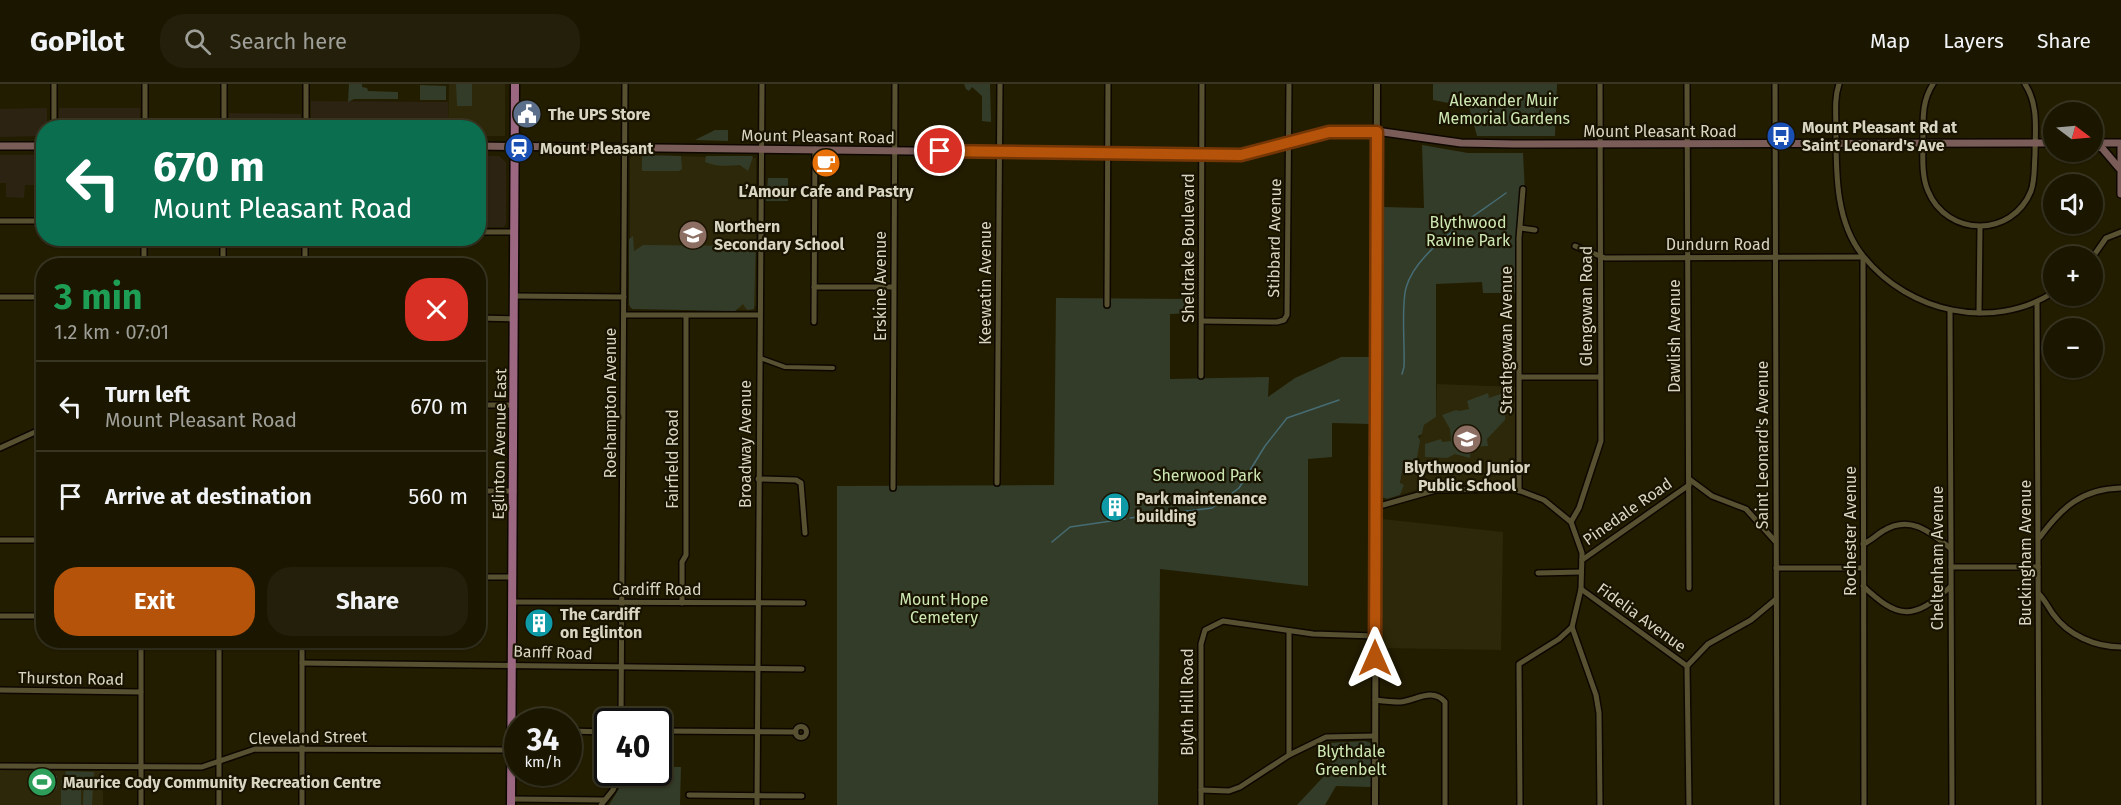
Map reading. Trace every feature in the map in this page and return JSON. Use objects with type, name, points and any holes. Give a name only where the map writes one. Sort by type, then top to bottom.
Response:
[{"type":"main road","name":"Eglinton Avenue East","points":[[514,708],[512,577],[515,84]]},
{"type":"main road","name":"Mount Pleasant Road","points":[[486,146],[1247,154],[1329,132],[1377,132],[1461,143],[2043,144]]},
{"type":"main road","points":[[2103,143],[2121,142]]},
{"type":"main road","points":[[0,146],[36,146]]},
{"type":"main road","points":[[2121,148],[2121,194]]},
{"type":"main road","points":[[2103,151],[2110,155],[2120,169]]},
{"type":"main road","name":"Eglinton Avenue East","points":[[512,786],[512,802]]},
{"type":"street","points":[[54,84],[54,120]]},
{"type":"street","points":[[145,84],[145,120]]},
{"type":"street","points":[[224,84],[224,120]]},
{"type":"street","points":[[306,84],[306,120]]},
{"type":"street","name":"Roehampton Avenue","points":[[621,708],[626,84]]},
{"type":"street","name":"Broadway Avenue","points":[[757,805],[762,84]]},
{"type":"street","name":"Erskine Avenue","points":[[893,488],[895,84]]},
{"type":"street","name":"Keewatin Avenue","points":[[997,483],[1000,84]]},
{"type":"street","points":[[1107,305],[1108,84]]},
{"type":"street","name":"Sheldrake Boulevard","points":[[1201,376],[1203,84]]},
{"type":"street","name":"Stibbard Avenue","points":[[1202,321],[1284,320],[1287,315],[1289,84]]},
{"type":"street","points":[[1375,805],[1377,84]]},
{"type":"street","name":"Glengowan Road","points":[[1570,522],[1579,508],[1601,441],[1600,84]]},
{"type":"street","name":"Dawlish Avenue","points":[[1687,84],[1689,588]]},
{"type":"street","name":"Saint Leonard's Avenue","points":[[1775,84],[1777,805]]},
{"type":"street","points":[[1839,84],[1836,98],[1837,184],[1841,206],[1863,257],[1903,291],[1922,301],[1950,310],[1979,313],[2000,312],[2043,298]]},
{"type":"street","points":[[1933,84],[1924,103],[1923,143],[1926,184],[1934,203],[1947,217],[1980,227],[2010,217],[2027,199],[2034,178],[2033,104],[2025,84]]},
{"type":"street","points":[[814,322],[815,149]]},
{"type":"street","name":"Strathgowan Avenue","points":[[1520,490],[1523,189]]},
{"type":"street","points":[[0,221],[36,221]]},
{"type":"street","points":[[1979,313],[1980,227]]},
{"type":"street","points":[[1521,228],[1535,230]]},
{"type":"street","points":[[486,232],[515,232]]},
{"type":"street","points":[[2100,246],[2106,238],[2121,232]]},
{"type":"street","name":"Dundurn Road","points":[[1575,246],[1600,257],[1863,257]]},
{"type":"street","name":"Rochester Avenue","points":[[1863,257],[1864,805]]},
{"type":"street","points":[[814,287],[893,287]]},
{"type":"street","points":[[515,296],[624,297]]},
{"type":"street","points":[[0,297],[36,297]]},
{"type":"street","name":"Buckingham Avenue","points":[[2037,302],[2039,805]]},
{"type":"street","name":"Cheltenham Avenue","points":[[1950,310],[1952,805]]},
{"type":"street","points":[[624,315],[759,315]]},
{"type":"street","name":"Fairfield Road","points":[[682,603],[682,562],[686,555],[686,316]]},
{"type":"street","points":[[486,318],[515,319]]},
{"type":"street","points":[[759,358],[785,367],[833,368]]},
{"type":"street","points":[[1520,377],[1600,377]]},
{"type":"street","points":[[486,405],[514,405]]},
{"type":"street","points":[[0,448],[36,432]]},
{"type":"street","points":[[758,479],[796,480],[801,483],[805,532]]},
{"type":"street","points":[[1689,482],[1712,496],[1746,509],[1775,541]]},
{"type":"street","name":"Pinedale Road","points":[[1582,560],[1689,482]]},
{"type":"street","points":[[2039,539],[2069,503],[2094,491],[2121,488]]},
{"type":"street","points":[[1376,507],[1436,489],[1520,490],[1552,505],[1570,522],[1581,546],[1582,560],[1581,590],[1572,627],[1598,704],[1600,805]]},
{"type":"street","points":[[486,491],[514,491]]},
{"type":"street","points":[[1863,544],[1888,528],[1908,524],[1928,529],[1950,548]]},
{"type":"street","points":[[0,540],[36,540]]},
{"type":"street","points":[[1950,567],[2038,567]]},
{"type":"street","points":[[1776,568],[1863,568]]},
{"type":"street","points":[[1538,573],[1581,572]]},
{"type":"street","points":[[486,577],[512,577]]},
{"type":"street","points":[[1863,586],[1886,606],[1907,611],[1927,606],[1950,587]]},
{"type":"street","name":"Fidelia Avenue","points":[[1581,590],[1687,666]]},
{"type":"street","points":[[2039,594],[2055,616],[2077,635],[2095,644],[2121,647]]},
{"type":"street","points":[[1689,805],[1687,666],[1695,655],[1708,644],[1751,620],[1775,600]]},
{"type":"street","name":"Cardiff Road","points":[[512,602],[803,603]]},
{"type":"street","points":[[0,616],[36,616]]},
{"type":"street","name":"Blyth Hill Road","points":[[1201,805],[1201,644],[1205,630],[1223,621],[1289,631],[1375,636]]},
{"type":"street","points":[[1520,805],[1519,664],[1559,639],[1572,627]]},
{"type":"street","points":[[1289,631],[1289,755]]},
{"type":"street","points":[[141,648],[141,805]]},
{"type":"street","points":[[219,648],[219,805]]},
{"type":"street","points":[[302,648],[302,805]]},
{"type":"street","name":"Banff Road","points":[[302,663],[802,669]]},
{"type":"street","name":"Thurston Road","points":[[0,690],[141,692]]},
{"type":"street","points":[[1376,700],[1402,702],[1426,695],[1438,696],[1445,702],[1446,805]]},
{"type":"street","points":[[672,731],[796,732]]},
{"type":"street","points":[[1201,790],[1229,791],[1240,788],[1289,755],[1326,737],[1375,736]]},
{"type":"street","name":"Cleveland Street","points":[[0,766],[202,767],[255,749],[504,750]]},
{"type":"street","points":[[512,802],[603,802],[615,786]]},
{"type":"street","points":[[688,795],[802,796]]},
{"type":"shaded area","points":[[449,84],[505,84],[505,136],[486,136],[486,120],[448,120]]},
{"type":"shaded area","points":[[311,101],[448,102],[448,120],[311,120]]},
{"type":"shaded area","points":[[47,108],[47,120],[36,120],[36,136],[0,137],[0,109]]},
{"type":"shaded area","points":[[59,108],[140,108],[140,120],[59,120]]},
{"type":"shaded area","points":[[229,113],[301,114],[301,120],[229,120]]},
{"type":"shaded area","points":[[0,155],[36,155],[36,185],[25,185],[24,198],[6,197],[6,183],[0,183]]},
{"type":"shaded area","name":"Northern Secondary School","points":[[633,155],[756,158],[756,305],[753,310],[630,308],[630,158]]},
{"type":"shaded area","points":[[486,156],[499,156],[506,162],[506,224],[503,227],[486,227]]},
{"type":"shaded area","name":"Blythwood Junior Public School","points":[[1437,384],[1516,387],[1515,482],[1433,485],[1400,495],[1404,485],[1400,484],[1404,461],[1422,434],[1424,425],[1436,417]]},
{"type":"shaded area","points":[[1382,519],[1503,532],[1501,650],[1380,648]]},
{"type":"shaded area","points":[[0,770],[103,771],[103,805],[0,805]]},
{"type":"green space","points":[[349,84],[362,84],[362,87],[367,88],[368,91],[398,92],[398,99],[354,99],[348,102]]},
{"type":"green space","points":[[456,84],[472,84],[472,106],[457,106]]},
{"type":"green space","points":[[964,84],[990,84],[991,122],[982,121],[982,96],[972,87],[969,91],[966,89]]},
{"type":"green space","name":"Alexander Muir Memorial Gardens","points":[[1433,84],[1557,84],[1555,136],[1477,136],[1469,107],[1433,100]]},
{"type":"green space","points":[[420,85],[446,86],[446,100],[420,100]]},
{"type":"green space","points":[[715,130],[728,130],[728,141],[695,140]]},
{"type":"green space","name":"Blythwood Ravine Park","points":[[1422,145],[1468,153],[1523,153],[1525,193],[1520,195],[1516,293],[1483,293],[1482,282],[1436,284],[1436,417],[1424,425],[1422,434],[1418,436],[1420,441],[1416,463],[1404,461],[1400,483],[1404,485],[1400,495],[1387,499],[1382,497],[1383,207],[1424,208]]},
{"type":"green space","points":[[642,155],[681,156],[682,169],[679,171],[642,171]]},
{"type":"green space","points":[[706,156],[753,157],[748,171],[740,165],[709,164],[705,162]]},
{"type":"green space","points":[[768,178],[788,178],[788,201],[766,201]]},
{"type":"green space","points":[[633,236],[634,251],[643,245],[748,246],[749,239],[756,240],[754,309],[747,310],[743,304],[735,311],[632,309],[629,305],[629,239]]},
{"type":"green space","points":[[1056,298],[1193,299],[1193,313],[1170,314],[1170,379],[1269,377],[1268,397],[1295,378],[1341,357],[1371,357],[1371,424],[1332,423],[1332,457],[1308,459],[1308,586],[1160,569],[1158,805],[837,805],[837,486],[1054,485]]},
{"type":"green space","points":[[1506,392],[1505,420],[1487,439],[1488,446],[1471,447],[1470,458],[1455,454],[1447,458],[1425,457],[1425,444],[1441,439],[1442,442],[1451,441],[1450,429],[1442,415],[1456,410],[1469,409],[1467,401],[1488,393],[1489,398]]},
{"type":"green space","name":"Blythdale Greenbelt","points":[[1365,741],[1371,743],[1371,787],[1336,786],[1325,805],[1297,805],[1325,775],[1335,770],[1321,748],[1330,743]]},
{"type":"green space","points":[[672,767],[681,767],[680,805],[609,805],[621,786],[672,786]]},
{"type":"green space","points":[[66,771],[94,772],[92,805],[83,805],[84,779],[64,778]]},
{"type":"green space","name":"Maurice Cody Community Recreation Centre","points":[[38,776],[57,776],[57,788],[54,791],[37,791],[33,785],[28,786],[28,780]]},
{"type":"green space","points":[[61,780],[81,780],[81,805],[61,805]]},
{"type":"waterway","points":[[1402,374],[1404,367],[1403,315],[1406,288],[1412,274],[1421,260],[1434,247],[1463,223],[1506,193]]},
{"type":"waterway","points":[[1130,518],[1212,508],[1239,488],[1265,446],[1287,418],[1339,400]]},
{"type":"waterway","points":[[1052,542],[1070,527],[1125,519]]},
{"type":"place","name":"The UPS Store","points":[[527,114]]},
{"type":"place","name":"Mount Pleasant Rd at Saint Leonard's Ave","points":[[1781,136]]},
{"type":"place","name":"Mount Pleasant","points":[[519,148]]},
{"type":"place","name":"L’Amour Cafe and Pastry","points":[[826,163]]},
{"type":"place","name":"Northern Secondary School","points":[[693,235]]},
{"type":"place","name":"Blythwood Junior Public School","points":[[1467,439]]},
{"type":"place","name":"Park maintenance building","points":[[1115,507]]},
{"type":"place","name":"The Cardiff on Eglinton","points":[[539,623]]},
{"type":"place","name":"Maurice Cody Community Recreation Centre","points":[[42,782]]},
{"type":"route","points":[[940,151],[1241,155],[1321,133],[1377,132],[1375,658]]},
{"type":"park label","name":"Sherwood Park","points":[[1207,475]]},
{"type":"park label","name":"Mount Hope Cemetery","points":[[944,608]]}]
